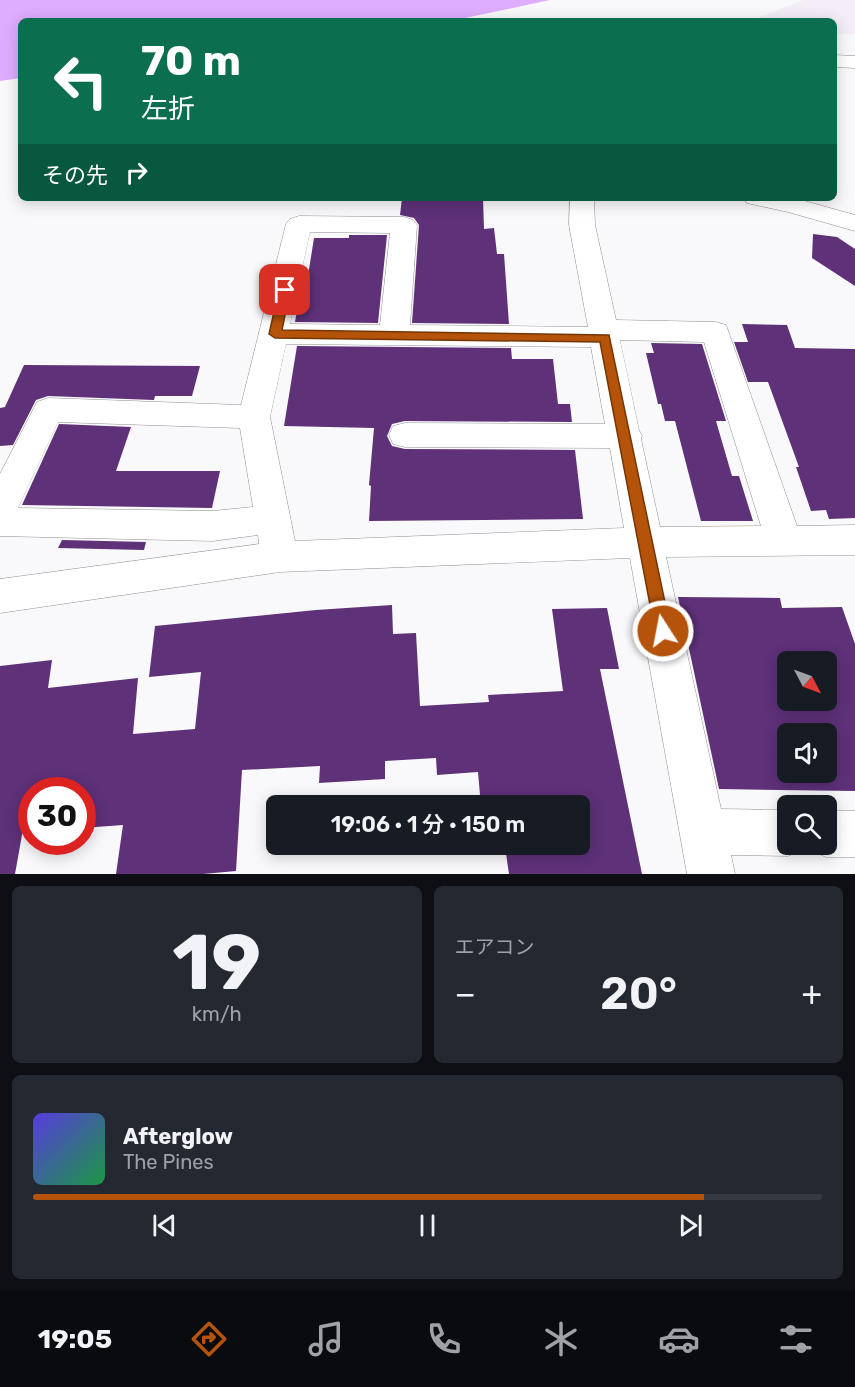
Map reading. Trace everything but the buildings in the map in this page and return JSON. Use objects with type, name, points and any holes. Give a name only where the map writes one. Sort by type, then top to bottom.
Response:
[{"type":"street","points":[[837,61],[855,62]]},
{"type":"street","points":[[582,201],[582,225],[626,436],[707,853],[777,837]]},
{"type":"street","points":[[771,201],[855,224]]},
{"type":"street","points":[[792,205],[855,202]]},
{"type":"street","points":[[280,557],[254,417],[299,224],[404,225],[394,335]]},
{"type":"street","points":[[275,334],[716,332],[784,541]]},
{"type":"street","points":[[0,509],[48,410],[254,417]]},
{"type":"street","points":[[405,435],[626,436]]},
{"type":"street","points":[[0,522],[213,526],[273,519]]},
{"type":"street","points":[[0,596],[280,557],[645,542],[855,540]]},
{"type":"street","points":[[837,834],[855,834]]},
{"type":"shaded area","points":[[0,0],[550,0],[465,18],[18,18],[18,78],[0,81]]},
{"type":"shaded area","points":[[803,0],[855,0],[855,34],[837,34],[837,18],[758,18]]},
{"type":"route","points":[[285,290],[275,334],[605,338],[663,631]]}]
